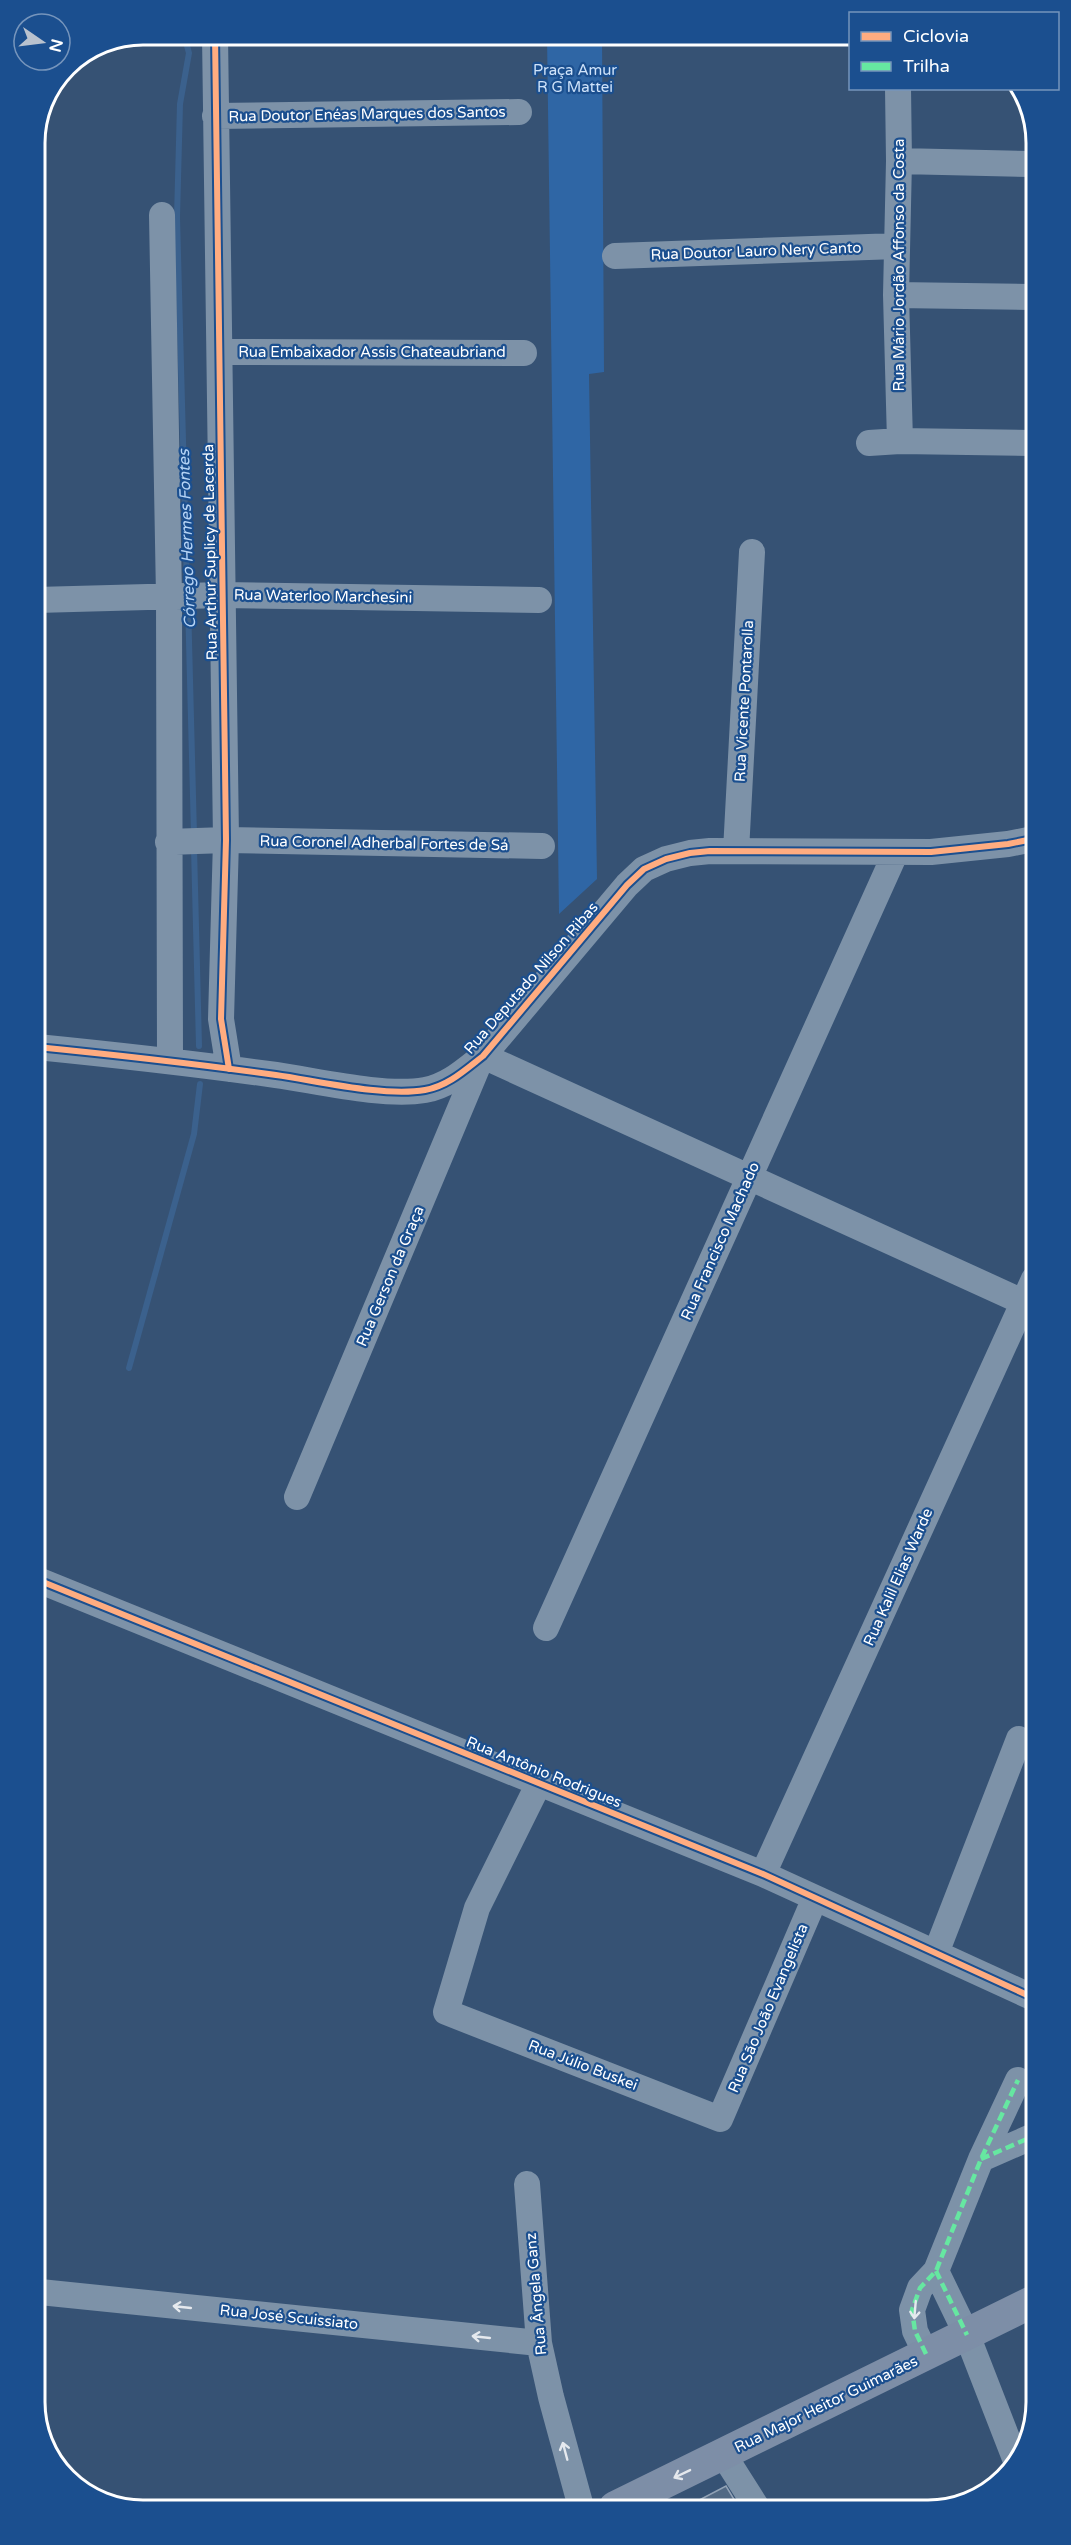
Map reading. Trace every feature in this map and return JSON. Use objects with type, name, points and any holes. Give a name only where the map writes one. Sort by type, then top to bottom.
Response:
[{"type":"main road","name":"Rua Major Heitor Guimarães","points":[[629,2500],[1026,2305]]},
{"type":"street","name":"Rua Arthur Suplicy de Lacerda","points":[[214,45],[226,840],[221,1019],[229,1068]]},
{"type":"street","name":"Rua Mário Jordão Affonso da Costa","points":[[898,90],[896,295],[900,441]]},
{"type":"street","name":"Rua Doutor Enéas Marques dos Santos","points":[[215,116],[519,112]]},
{"type":"street","points":[[899,161],[1026,164]]},
{"type":"street","points":[[162,215],[169,596],[170,1061]]},
{"type":"street","name":"Rua Doutor Lauro Nery Canto","points":[[615,256],[897,246]]},
{"type":"street","points":[[896,295],[1026,297]]},
{"type":"street","name":"Rua Embaixador Assis Chateaubriand","points":[[220,352],[524,353]]},
{"type":"street","points":[[869,443],[900,441],[1026,443]]},
{"type":"street","name":"Rua Vicente Pontarolla","points":[[736,851],[752,552]]},
{"type":"street","name":"Rua Waterloo Marchesini","points":[[45,600],[222,595],[539,600]]},
{"type":"street","name":"Rua Coronel Adherbal Fortes de Sá","points":[[168,842],[226,840],[542,846]]},
{"type":"street","name":"Rua Deputado Nilson Ribas","points":[[45,1048],[229,1068],[406,1092],[441,1086],[458,1077],[483,1056],[627,885],[644,869],[666,859],[690,853],[736,851],[895,854],[968,849],[1026,840]]},
{"type":"street","name":"Rua Francisco Machado","points":[[546,1628],[895,854]]},
{"type":"street","points":[[483,1056],[1026,1304]]},
{"type":"street","name":"Rua Gerson da Graça","points":[[297,1497],[483,1056]]},
{"type":"street","name":"Rua Kalil Elias Warde","points":[[763,1874],[1026,1309]]},
{"type":"street","name":"Rua Antônio Rodrigues","points":[[45,1583],[763,1874],[1026,1995]]},
{"type":"street","points":[[936,1953],[1019,1739]]},
{"type":"street","name":"Rua Júlio Buskei","points":[[539,1783],[477,1908],[446,2012],[720,2119]]},
{"type":"street","name":"Rua São João Evangelista","points":[[720,2119],[815,1898]]},
{"type":"street","points":[[926,2354],[915,2331],[912,2310],[920,2288],[936,2271],[981,2159],[1018,2080]]},
{"type":"street","points":[[981,2159],[1026,2139]]},
{"type":"street","name":"Rua Ângela Ganz","points":[[526,2184],[539,2343],[579,2500]]},
{"type":"street","points":[[936,2271],[967,2335],[1013,2450]]},
{"type":"street","name":"Rua José Scuissiato","points":[[45,2293],[539,2343]]},
{"type":"street","points":[[723,2454],[752,2500]]},
{"type":"green space","name":"Praça Amur R G Mattei","points":[[547,45],[602,45],[604,372],[589,374],[597,879],[559,914]]},
{"type":"building","points":[[726,2486],[734,2500],[699,2500]]},
{"type":"waterway","name":"Córrego Hermes Fontes","points":[[187,45],[189,53],[180,104],[177,217],[187,589]]},
{"type":"waterway","name":"Córrego Hermes Fontes","points":[[188,602],[194,835]]},
{"type":"waterway","name":"Córrego Hermes Fontes","points":[[194,848],[199,1046]]},
{"type":"waterway","points":[[129,1368],[194,1134],[200,1084]]},
{"type":"marked path","points":[[926,2354],[915,2331],[912,2310],[920,2288],[936,2271],[981,2159],[1018,2080]]},
{"type":"marked path","points":[[981,2159],[1026,2139]]},
{"type":"marked path","points":[[936,2271],[967,2335]]},
{"type":"cycle path","points":[[215,45],[226,840],[221,1019],[229,1069]]},
{"type":"cycle path","points":[[45,1048],[217,1067],[371,1090],[409,1092],[425,1090],[449,1081],[483,1056],[627,885],[644,869],[666,859],[710,851],[931,852],[1026,840]]},
{"type":"cycle path","points":[[45,1583],[763,1874],[1026,1994]]}]
